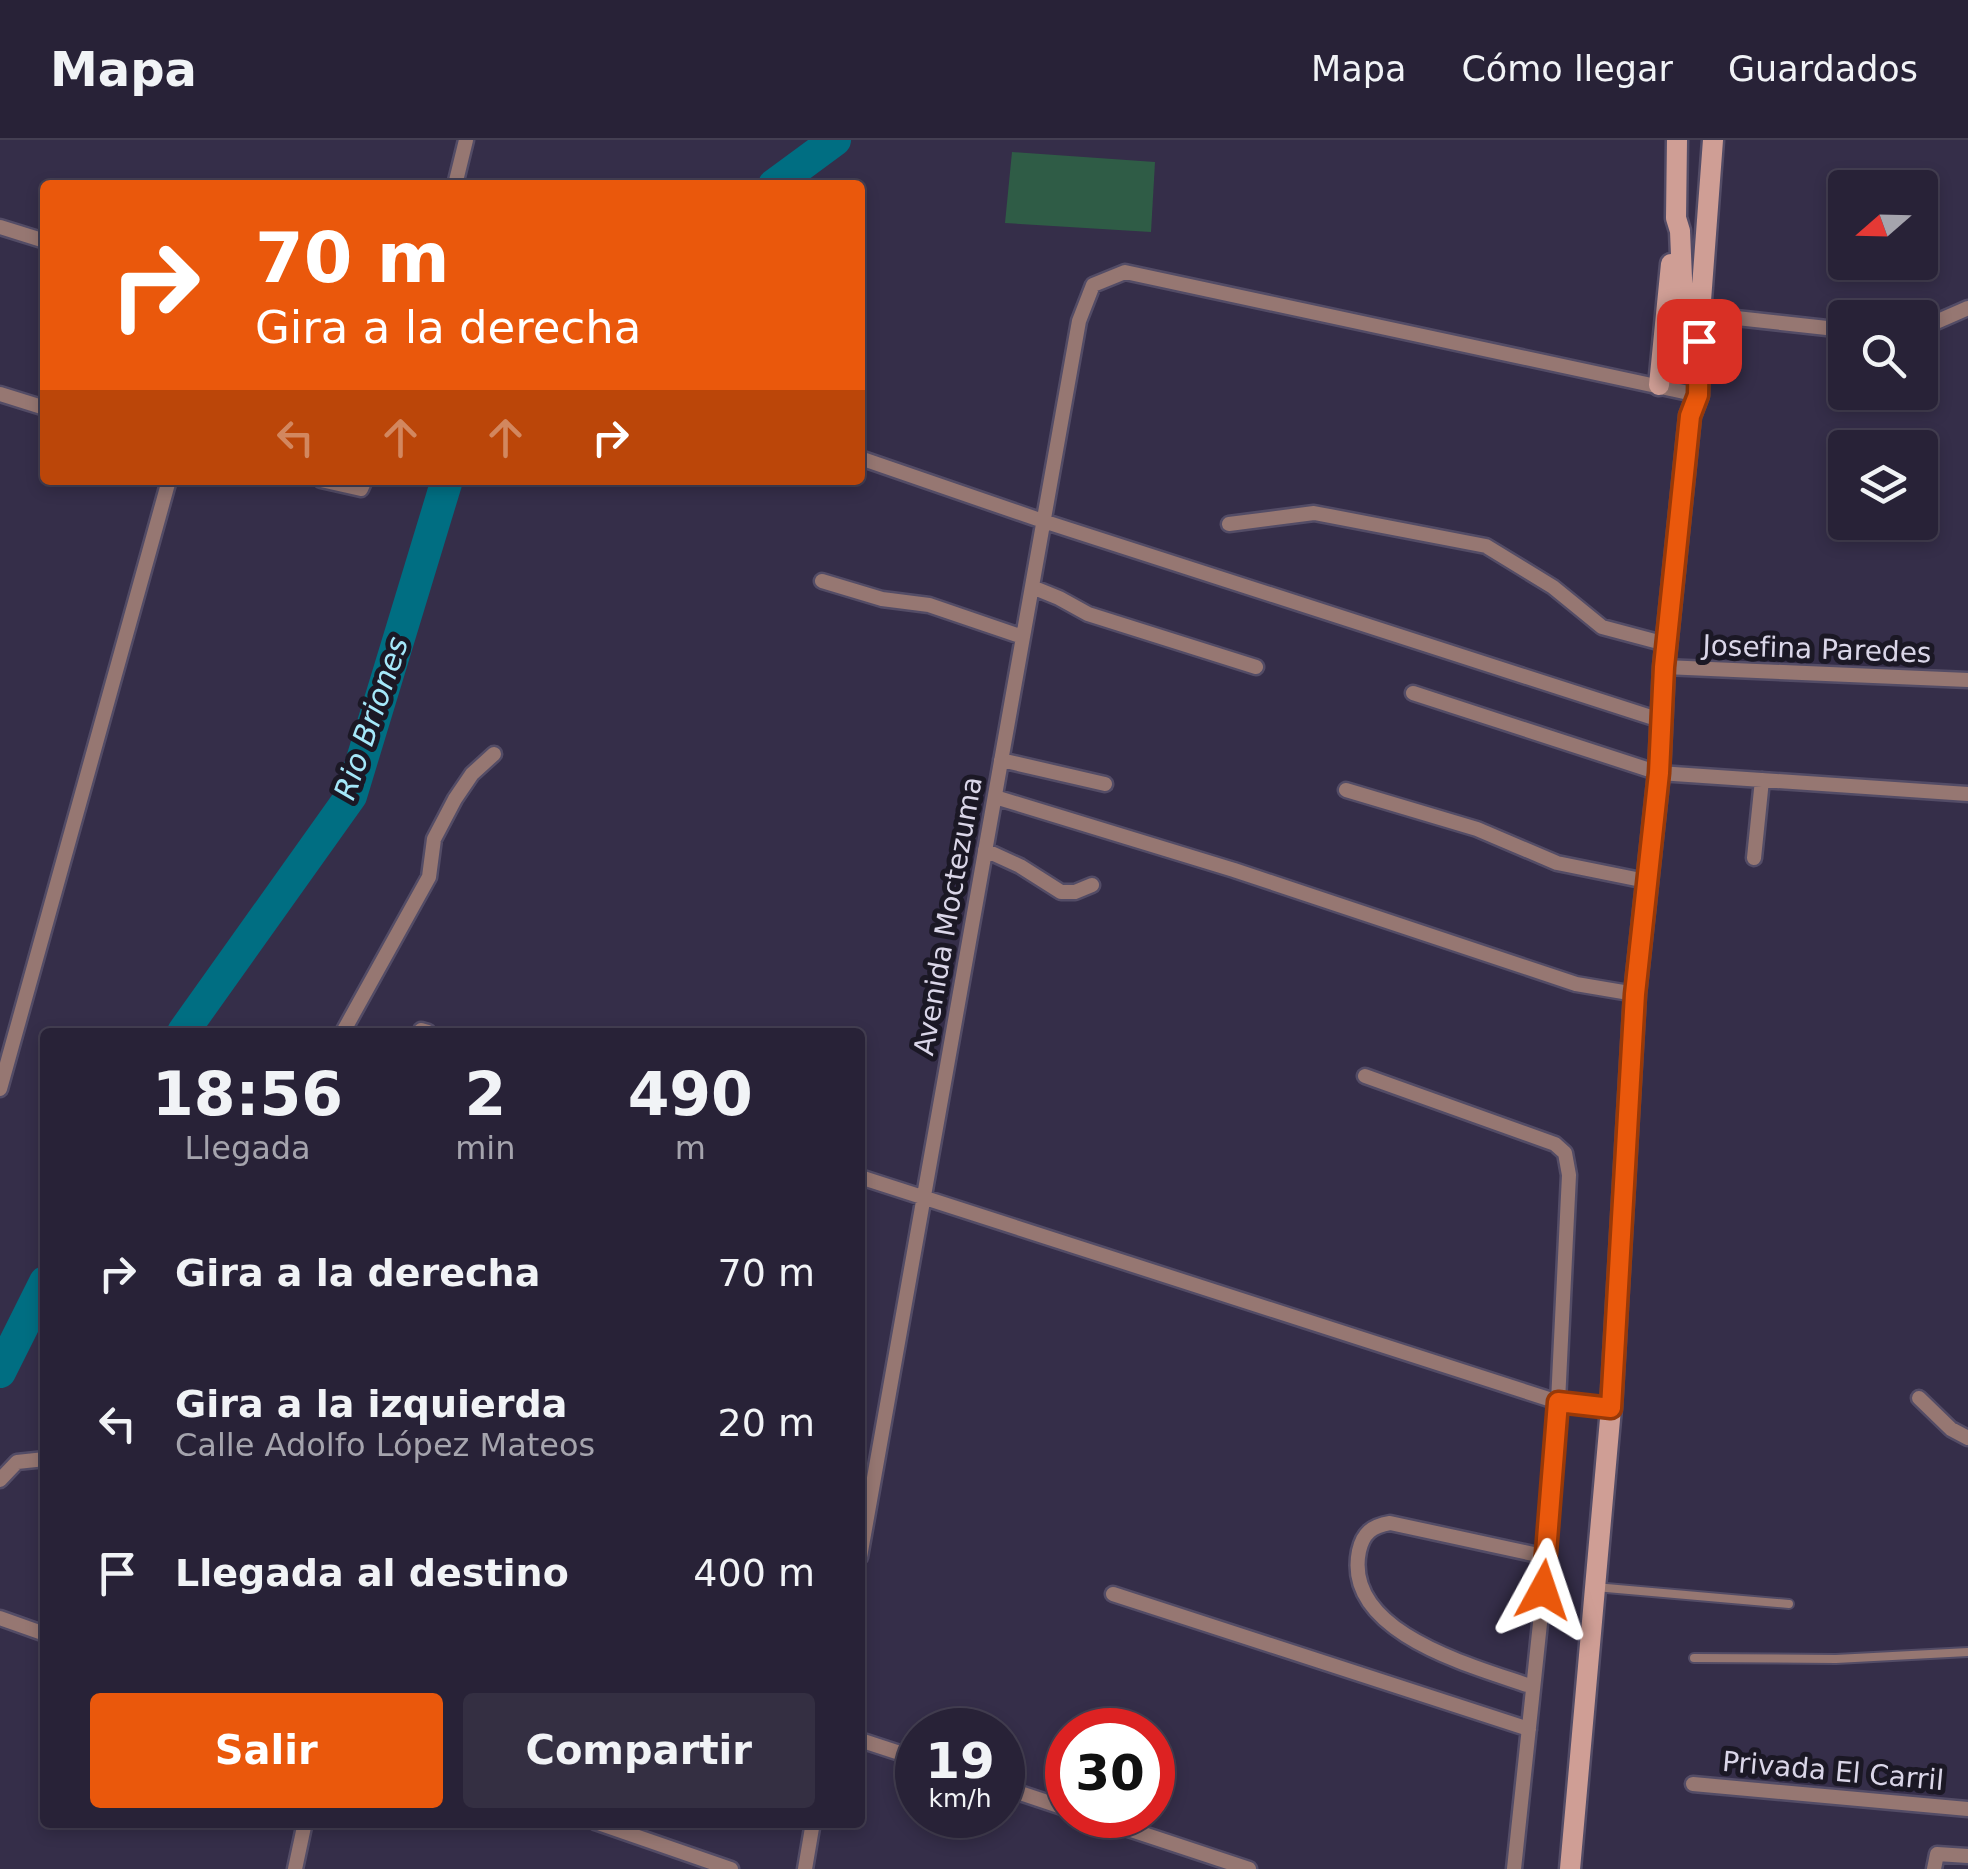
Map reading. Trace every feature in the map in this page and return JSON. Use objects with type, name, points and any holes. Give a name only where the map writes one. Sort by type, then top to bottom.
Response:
[{"type":"main road","points":[[1570,1869],[1611,1408],[1635,994],[1659,773],[1664,667],[1700,314],[1712,146],[1676,142],[1676,218],[1659,385]]},
{"type":"main road","points":[[1676,218],[1692,394]]},
{"type":"street","points":[[456,180],[466,140]]},
{"type":"street","points":[[0,227],[40,239]]},
{"type":"street","name":"Avenida Moctezuma","points":[[865,1529],[1079,321],[1093,285],[1125,272],[1659,385]]},
{"type":"street","points":[[1938,321],[1968,308]]},
{"type":"street","points":[[1700,314],[1828,328]]},
{"type":"street","points":[[1659,385],[1692,394]]},
{"type":"street","points":[[0,394],[40,406]]},
{"type":"street","points":[[865,460],[1660,720]]},
{"type":"street","points":[[0,1089],[168,485]]},
{"type":"street","points":[[1229,524],[1314,513],[1486,546],[1553,588],[1602,627],[1666,644]]},
{"type":"street","points":[[822,582],[882,600],[929,605],[1023,636]]},
{"type":"street","points":[[1032,587],[1088,614],[1256,667]]},
{"type":"street","name":"Josefina Paredes","points":[[1664,667],[1968,680]]},
{"type":"street","points":[[1413,693],[1659,773],[1968,794]]},
{"type":"street","points":[[344,1028],[429,877],[434,839],[455,798],[472,774],[494,754]]},
{"type":"street","points":[[1001,760],[1105,784]]},
{"type":"street","points":[[1754,858],[1762,780]]},
{"type":"street","points":[[1346,790],[1477,829],[1557,863],[1646,881]]},
{"type":"street","points":[[994,797],[1234,870],[1576,984],[1635,994]]},
{"type":"street","points":[[985,850],[1020,866],[1060,892],[1075,892],[1092,885]]},
{"type":"street","points":[[1365,1076],[1555,1144],[1565,1153],[1569,1175],[1558,1402],[1514,1869]]},
{"type":"street","points":[[865,1178],[1558,1402],[1611,1408]]},
{"type":"street","points":[[1919,1398],[1951,1429],[1968,1438]]},
{"type":"street","points":[[0,1480],[17,1462],[40,1459]]},
{"type":"street","points":[[1533,1687],[1410,1640],[1384,1619],[1365,1593],[1358,1571],[1360,1551],[1366,1534],[1375,1525],[1390,1524],[1546,1558]]},
{"type":"street","points":[[1113,1594],[1529,1729]]},
{"type":"street","points":[[0,1618],[40,1632]]},
{"type":"street","points":[[865,1742],[895,1751]]},
{"type":"street","name":"Privada El Carril","points":[[1693,1784],[1968,1808]]},
{"type":"street","points":[[295,1869],[304,1828]]},
{"type":"street","points":[[611,1828],[731,1869]]},
{"type":"street","points":[[805,1869],[812,1828]]},
{"type":"street","points":[[1155,1838],[1249,1869]]},
{"type":"street","points":[[1934,1869],[1937,1854],[1968,1856]]},
{"type":"lane","points":[[1595,1587],[1790,1604]]},
{"type":"lane","points":[[1694,1658],[1836,1658],[1968,1652]]},
{"type":"green space","points":[[1012,152],[1155,162],[1151,232],[1005,223]]},
{"type":"waterway","name":"Rio Briones","points":[[781,180],[835,140]]},
{"type":"waterway","name":"Rio Briones","points":[[186,1028],[351,796],[445,485]]},
{"type":"waterway","name":"Rio Briones","points":[[0,1372],[40,1292]]},
{"type":"route","points":[[1543,1590],[1558,1402],[1611,1408],[1635,994],[1690,416],[1698,395],[1699,341]]}]
